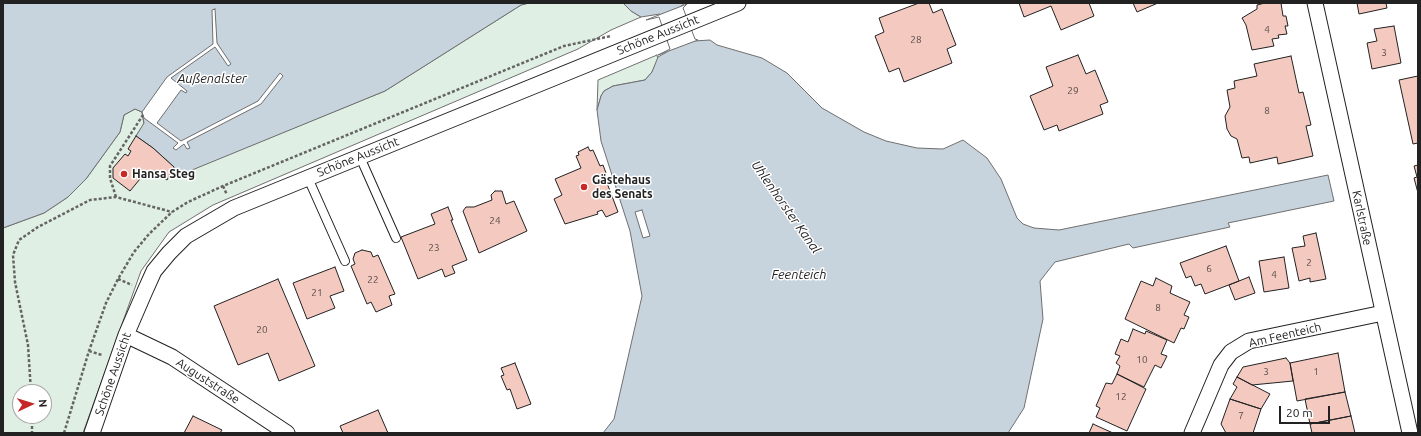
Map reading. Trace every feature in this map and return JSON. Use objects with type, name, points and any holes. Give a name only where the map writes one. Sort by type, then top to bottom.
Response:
[{"type":"street","name":"Schöne Aussicht","points":[[92,433],[126,335],[154,271],[186,236],[234,208],[651,37],[738,3]]},
{"type":"street","name":"Karlstraße","points":[[1315,3],[1410,433]]},
{"type":"street","name":"Am Feenteich","points":[[1192,433],[1221,364],[1232,352],[1249,341],[1383,313]]},
{"type":"street","name":"Auguststraße","points":[[126,335],[172,357],[287,433]]},
{"type":"lane","points":[[360,157],[396,238]]},
{"type":"lane","points":[[308,178],[345,261]]},
{"type":"path","points":[[584,41],[617,35]]},
{"type":"path","points":[[116,197],[110,178],[110,166],[143,115]]},
{"type":"path","points":[[30,384],[28,345],[15,282],[13,255],[19,240],[38,227],[90,200],[116,197],[172,212]]},
{"type":"green space","points":[[529,3],[623,3],[631,11],[641,17],[611,30],[578,49],[213,205],[169,232],[141,271],[83,433],[3,433],[3,228],[44,213],[68,197],[86,179],[120,132],[124,115],[135,109],[142,112],[144,124],[136,136],[153,148],[174,167],[175,176],[385,91],[521,5]]},
{"type":"green space","points":[[657,55],[658,60],[652,72],[645,80],[613,86],[604,91],[597,110],[598,80]]},
{"type":"water","name":"Außenalster","points":[[3,3],[529,3],[521,5],[385,91],[175,177],[174,167],[153,148],[136,136],[144,123],[142,112],[135,109],[124,115],[120,132],[86,179],[68,197],[44,213],[3,228]]},
{"type":"water","name":"Feenteich","points":[[623,3],[685,3],[680,7],[694,41],[710,40],[717,45],[762,58],[787,73],[822,108],[864,132],[886,141],[917,148],[943,149],[963,140],[987,158],[1001,179],[1017,218],[1023,224],[1034,228],[1059,230],[1328,175],[1334,201],[1228,223],[1230,227],[1133,248],[1129,244],[1055,262],[1040,281],[1043,319],[1024,408],[1008,433],[603,433],[614,419],[642,296],[630,231],[601,141],[597,110],[604,91],[613,86],[645,80],[652,72],[658,57],[672,49],[660,14],[641,17],[631,11]]},
{"type":"pier","points":[[687,4],[683,8],[695,39],[698,40],[658,55],[670,49],[659,17],[646,20]]},
{"type":"pier","points":[[215,9],[217,43],[231,64],[228,66],[215,47],[171,78],[187,91],[186,93],[181,90],[157,123],[181,141],[258,101],[280,73],[283,76],[261,104],[187,142],[190,148],[187,149],[184,144],[176,150],[173,148],[178,143],[144,118],[142,112],[167,77],[213,44],[212,10]]},
{"type":"pier","points":[[642,210],[650,236],[643,238],[635,212]]},
{"type":"building","points":[[919,3],[929,3],[933,13],[942,9],[956,45],[947,49],[952,63],[904,82],[899,68],[889,72],[875,36],[884,32],[879,18]]},
{"type":"building","points":[[1019,3],[1089,3],[1094,16],[1061,30],[1051,6],[1024,17]]},
{"type":"building","points":[[1133,3],[1158,3],[1137,12]]},
{"type":"building","points":[[1265,3],[1281,3],[1283,16],[1286,16],[1288,26],[1285,26],[1287,34],[1278,35],[1279,38],[1272,39],[1274,46],[1252,50],[1246,25],[1242,18],[1257,9],[1257,5]]},
{"type":"building","points":[[1357,3],[1386,3],[1387,8],[1359,14]]},
{"type":"building","points":[[1394,26],[1401,63],[1372,69],[1367,43],[1377,41],[1374,29]]},
{"type":"building","points":[[1078,55],[1086,74],[1095,70],[1108,102],[1100,105],[1103,114],[1059,131],[1057,125],[1044,130],[1030,96],[1053,86],[1046,67]]},
{"type":"building","points":[[1291,56],[1299,93],[1303,92],[1311,125],[1306,126],[1313,156],[1278,164],[1277,157],[1250,163],[1249,157],[1242,158],[1237,139],[1231,136],[1227,129],[1225,116],[1230,107],[1227,90],[1235,88],[1234,81],[1257,76],[1254,64]]},
{"type":"building","points":[[1418,76],[1418,143],[1413,144],[1399,80]]},
{"type":"building","points":[[136,136],[153,148],[174,167],[167,180],[154,171],[151,177],[145,173],[130,191],[113,178],[113,168],[125,154],[128,156],[131,151],[128,149]]},
{"type":"building","name":"Gästehaus des Senats","points":[[588,147],[590,151],[593,150],[600,166],[603,165],[606,173],[604,175],[618,212],[606,217],[602,210],[597,212],[598,214],[565,224],[554,199],[562,195],[555,179],[581,168],[576,156],[579,155],[578,152]]},
{"type":"building","points":[[1418,165],[1418,193],[1414,178],[1417,177],[1414,166]]},
{"type":"building","points":[[495,191],[502,191],[506,204],[514,201],[527,231],[479,253],[463,211],[466,207],[474,207],[492,200],[491,195]]},
{"type":"building","points":[[448,207],[453,220],[451,220],[467,260],[452,266],[455,273],[445,277],[442,269],[418,279],[401,237],[435,224],[431,214]]},
{"type":"building","points":[[1316,233],[1326,279],[1310,282],[1310,278],[1299,281],[1292,248],[1305,246],[1303,236]]},
{"type":"building","points":[[1226,246],[1239,281],[1205,294],[1201,284],[1195,286],[1191,276],[1186,278],[1180,263]]},
{"type":"building","points":[[362,250],[371,252],[373,257],[378,255],[395,294],[389,296],[392,305],[376,312],[371,302],[367,304],[351,266],[355,264],[353,259],[355,253]]},
{"type":"building","points":[[1284,257],[1289,288],[1264,292],[1259,261]]},
{"type":"building","points":[[335,267],[344,291],[330,296],[335,308],[307,319],[293,283]]},
{"type":"building","points":[[1249,277],[1255,293],[1235,300],[1229,285]]},
{"type":"building","points":[[1156,278],[1172,286],[1170,293],[1190,302],[1184,315],[1189,317],[1184,329],[1181,328],[1174,343],[1125,319],[1141,281],[1153,286]]},
{"type":"building","points":[[278,279],[315,366],[279,381],[268,353],[238,365],[214,306]]},
{"type":"building","points":[[1133,329],[1145,334],[1146,331],[1167,340],[1161,354],[1167,356],[1161,368],[1155,365],[1144,387],[1117,374],[1120,366],[1116,363],[1120,356],[1115,354],[1121,339],[1128,342]]},
{"type":"building","points":[[1338,353],[1345,392],[1297,401],[1290,363]]},
{"type":"building","points":[[1286,358],[1290,363],[1293,381],[1252,385],[1237,377],[1243,367]]},
{"type":"building","points":[[515,363],[531,404],[517,409],[510,389],[507,390],[501,376],[504,375],[501,368]]},
{"type":"building","points":[[1117,374],[1146,389],[1127,431],[1096,417],[1100,408],[1096,406],[1106,383],[1112,384]]},
{"type":"building","points":[[1237,377],[1270,394],[1261,409],[1230,399],[1237,387],[1233,384]]},
{"type":"building","points":[[1345,392],[1351,416],[1310,424],[1305,399]]},
{"type":"building","points":[[1230,399],[1261,409],[1253,433],[1226,433],[1221,424]]},
{"type":"building","points":[[378,410],[388,433],[343,433],[340,426]]},
{"type":"building","points":[[193,416],[222,430],[220,433],[184,433]]},
{"type":"building","points":[[1351,416],[1355,433],[1312,433],[1310,424]]},
{"type":"building","points":[[1093,424],[1113,433],[1089,433]]},
{"type":"place","name":"Hansa Steg","points":[[124,174]]},
{"type":"place","name":"Gästehaus des Senats","points":[[584,187]]},
{"type":"water label","name":"Uhlenhorster Kanal","points":[[786,207]]}]
